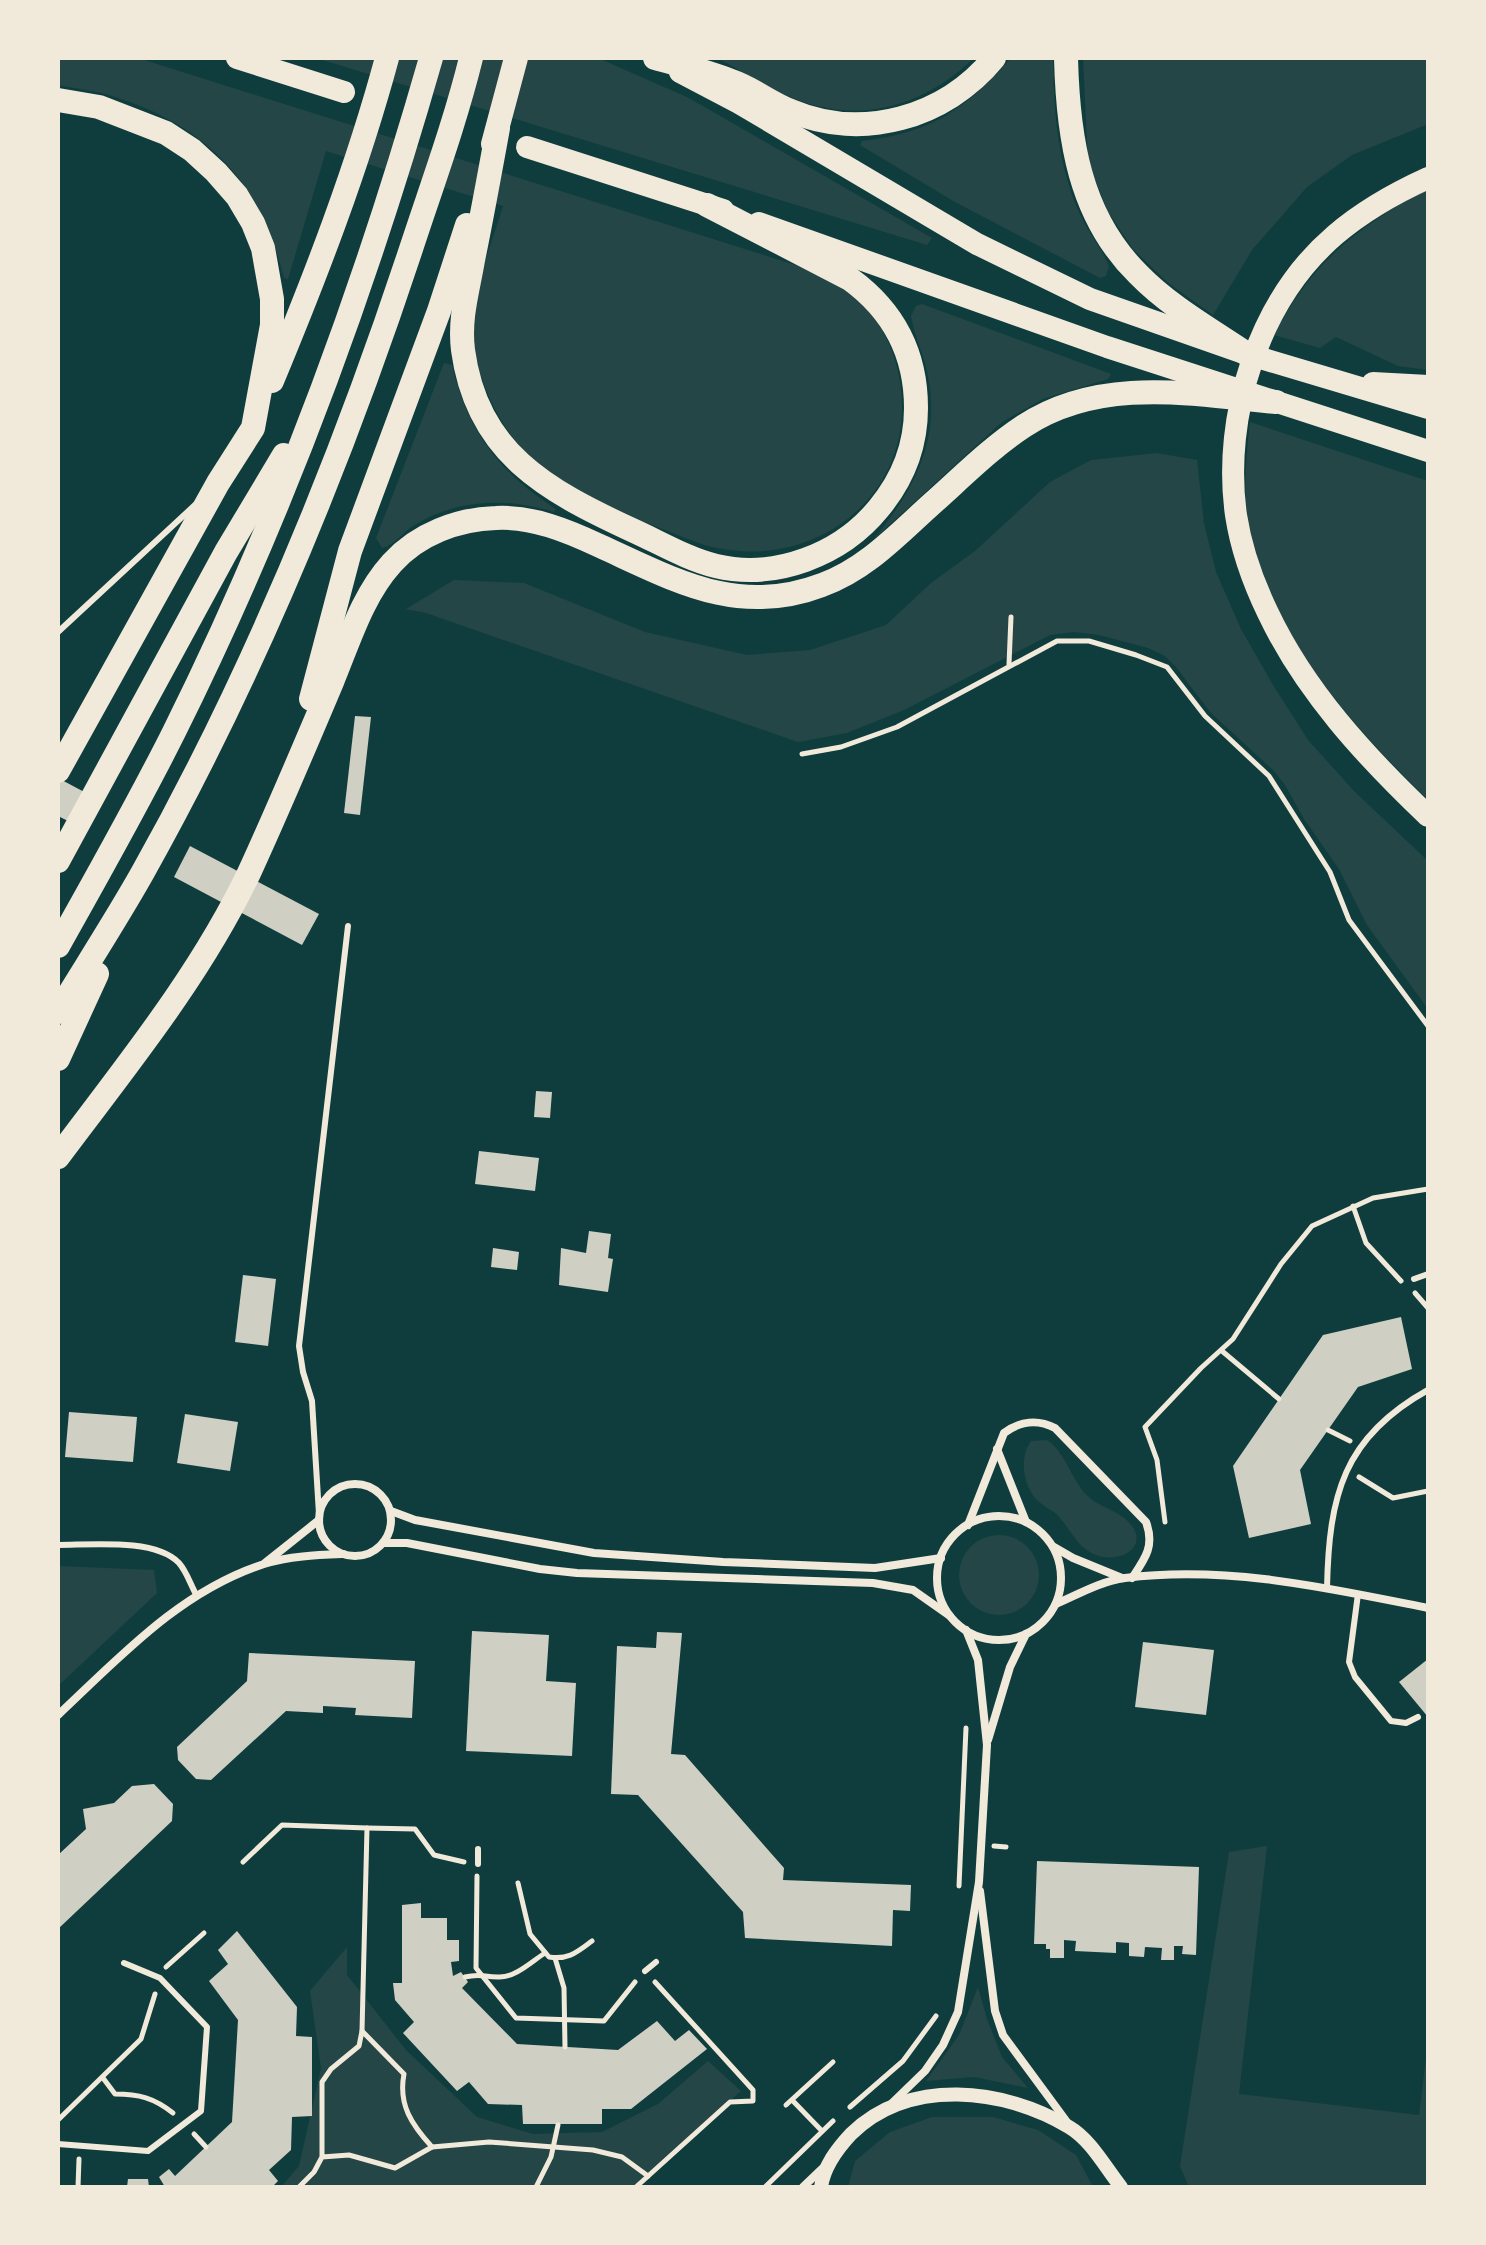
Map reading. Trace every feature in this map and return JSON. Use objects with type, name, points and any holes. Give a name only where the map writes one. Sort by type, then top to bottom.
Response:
[{"type":"highway","points":[[237,58],[344,92]]},
{"type":"highway","points":[[58,771],[218,483],[253,428],[319,269],[387,58]]},
{"type":"highway","points":[[58,946],[173,733],[253,561],[318,398],[396,176],[431,58]]},
{"type":"highway","points":[[58,1059],[143,872],[236,691],[322,498],[374,361],[433,188],[471,58]]},
{"type":"highway","points":[[516,58],[478,207],[462,324],[466,369],[479,404],[512,458],[556,492],[715,566],[741,569],[784,566],[809,559],[850,536],[868,521],[897,484],[913,442],[914,375],[901,336],[868,292],[850,279],[707,205]]},
{"type":"highway","points":[[652,58],[731,80],[788,110],[816,120],[856,125],[903,119],[930,108],[960,91],[994,58]]},
{"type":"highway","points":[[652,58],[739,103],[977,244],[1037,275],[1145,320],[1428,408]]},
{"type":"highway","points":[[1066,58],[1067,105],[1078,171],[1101,225],[1137,274],[1172,304],[1247,354]]},
{"type":"highway","points":[[58,100],[99,107],[166,133],[192,150],[237,196],[263,248],[272,299],[272,325],[253,428]]},
{"type":"highway","points":[[527,147],[707,205],[1107,347],[1424,450]]},
{"type":"highway","points":[[1428,178],[1359,216],[1334,236],[1311,259],[1279,302],[1261,338],[1246,385],[1235,458],[1236,514],[1242,543],[1268,613],[1289,653],[1343,727],[1377,767],[1428,816]]},
{"type":"highway","points":[[289,782],[350,551],[478,207]]},
{"type":"highway","points":[[1337,380],[1428,386]]},
{"type":"highway","points":[[58,1157],[163,1016],[240,890],[368,598],[404,551],[439,530],[478,519],[502,517],[528,521],[583,538],[701,590],[726,597],[776,596],[823,585],[862,564],[996,447],[1028,423],[1054,410],[1088,398],[1144,391],[1276,402]]},
{"type":"highway","points":[[58,861],[226,552],[318,398]]},
{"type":"highway","points":[[58,1012],[143,872]]},
{"type":"street","points":[[950,1616],[938,1586],[941,1558],[947,1546],[968,1525],[1004,1433],[1020,1424],[1034,1421],[1055,1428],[1146,1522],[1150,1533],[1149,1550],[1127,1578]]},
{"type":"street","points":[[998,1444],[1026,1522],[1052,1546],[1073,1558],[1127,1578]]},
{"type":"street","points":[[264,1564],[319,1517],[330,1494],[351,1484],[362,1484],[381,1494],[391,1511],[391,1528],[384,1543]]},
{"type":"street","points":[[391,1511],[415,1520],[594,1553],[875,1568],[941,1558]]},
{"type":"street","points":[[968,1525],[997,1516],[1026,1522]]},
{"type":"street","points":[[319,1517],[325,1541],[343,1554]]},
{"type":"street","points":[[58,1715],[145,1633],[186,1602],[264,1564],[310,1555],[365,1555],[384,1543],[407,1543],[540,1569],[577,1573],[873,1583],[913,1590],[966,1630],[995,1640],[1026,1634],[1043,1622],[1056,1604],[1061,1576],[1052,1546]]},
{"type":"street","points":[[1056,1604],[1127,1578],[1225,1575],[1327,1588],[1428,1608]]},
{"type":"street","points":[[803,2187],[857,2129],[888,2107],[925,2071],[943,2045],[958,2012],[979,1882],[987,1745],[978,1660],[966,1630]]},
{"type":"street","points":[[987,1745],[1010,1667],[1026,1634]]},
{"type":"street","points":[[979,1882],[995,2011],[1003,2035],[1072,2129],[1121,2187]]},
{"type":"street","points":[[888,2107],[921,2098],[988,2096],[1032,2108],[1072,2129]]},
{"type":"street","points":[[821,2187],[828,2163]]},
{"type":"street","points":[[1102,2163],[1112,2187]]},
{"type":"lane","points":[[58,632],[218,483]]},
{"type":"lane","points":[[319,1517],[312,1401],[299,1346],[348,926]]},
{"type":"lane","points":[[1414,1279],[1428,1274]]},
{"type":"lane","points":[[1327,1588],[1328,1540],[1336,1499],[1347,1470],[1369,1436],[1398,1407],[1428,1390]]},
{"type":"lane","points":[[58,1545],[125,1546],[158,1551],[179,1563],[197,1596]]},
{"type":"lane","points":[[1358,1594],[1349,1662],[1355,1677],[1391,1721],[1406,1723],[1418,1717]]},
{"type":"lane","points":[[478,1849],[478,1864]]},
{"type":"lane","points":[[645,1971],[656,1962]]},
{"type":"lane","points":[[58,2144],[148,2151],[201,2111],[207,2027],[160,1978],[124,1963]]},
{"type":"path","points":[[1009,665],[1011,617]]},
{"type":"path","points":[[802,754],[841,747],[897,727],[1057,641],[1089,641],[1167,667],[1205,716],[1269,776],[1330,872],[1349,920],[1428,1026]]},
{"type":"path","points":[[1165,1533],[1157,1460],[1145,1427],[1233,1339],[1295,1244],[1312,1226],[1373,1198],[1428,1189]]},
{"type":"path","points":[[1353,1206],[1366,1243],[1428,1308]]},
{"type":"path","points":[[1222,1351],[1279,1399]]},
{"type":"path","points":[[1328,1430],[1351,1442]]},
{"type":"path","points":[[1347,1470],[1393,1498],[1428,1491]]},
{"type":"path","points":[[959,1893],[967,1719]]},
{"type":"path","points":[[243,1862],[282,1825],[415,1829],[434,1855],[478,1864],[476,1968],[516,2018],[604,2021],[645,1971],[753,2090],[753,2101],[730,2102],[636,2187]]},
{"type":"path","points":[[299,2187],[314,2172],[322,2157],[322,2082],[331,2069],[359,2046],[362,2031],[367,1828]]},
{"type":"path","points":[[518,1883],[530,1934],[549,1957],[572,1956],[592,1941]]},
{"type":"path","points":[[58,2120],[141,2039],[162,1971],[204,1933]]},
{"type":"path","points":[[465,1977],[480,1973],[499,1978],[518,1971],[545,1953]]},
{"type":"path","points":[[555,1958],[564,1988],[565,2047]]},
{"type":"path","points":[[845,2111],[903,2061],[942,2008]]},
{"type":"path","points":[[362,2031],[404,2074],[404,2106],[414,2127],[432,2147]]},
{"type":"path","points":[[786,2105],[833,2062]]},
{"type":"path","points":[[103,2078],[115,2094],[138,2094],[155,2099],[206,2147]]},
{"type":"path","points":[[792,2100],[822,2131]]},
{"type":"path","points":[[765,2187],[834,2121]]},
{"type":"path","points":[[536,2187],[554,2149],[558,2125]]},
{"type":"path","points":[[322,2157],[349,2155],[395,2168],[432,2147],[489,2142],[593,2150],[622,2157],[648,2176]]},
{"type":"path","points":[[78,2187],[79,2146]]},
{"type":"shaded area","points":[[58,58],[138,58],[823,276],[864,306],[890,346],[900,382],[901,423],[892,460],[874,492],[849,518],[818,537],[782,548],[744,551],[704,545],[577,491],[543,469],[514,439],[491,401],[477,360],[473,339],[475,303],[503,206],[326,151],[288,279],[284,278],[261,215],[246,188],[227,164],[180,126],[151,111],[111,96],[58,85]]},
{"type":"shaded area","points":[[316,58],[598,58],[689,98],[932,238],[927,245]]},
{"type":"shaded area","points":[[717,58],[974,58],[933,89],[910,100],[887,107],[838,110],[788,96]]},
{"type":"shaded area","points":[[1011,58],[1053,58],[1061,155],[1082,219],[1109,266],[1106,276],[1100,278],[955,202],[860,145],[862,141],[908,132],[946,116],[995,76]]},
{"type":"shaded area","points":[[1083,58],[1428,58],[1428,124],[1352,155],[1307,187],[1252,250],[1213,315],[1167,282],[1133,249],[1108,212],[1088,162]]},
{"type":"shaded area","points":[[1428,187],[1428,370],[1398,366],[1336,337],[1320,348],[1274,335],[1321,266],[1379,217]]},
{"type":"shaded area","points":[[922,304],[1111,374],[1108,379],[1043,399],[1002,422],[874,539],[911,485],[926,447],[930,427],[929,382],[911,316],[916,306]]},
{"type":"shaded area","points":[[444,363],[452,365],[458,388],[477,430],[502,465],[556,509],[554,512],[518,504],[482,503],[446,510],[413,526],[382,548],[376,538]]},
{"type":"shaded area","points":[[1250,422],[1428,481],[1428,800],[1345,711],[1297,645],[1277,609],[1261,572],[1250,533],[1246,478]]},
{"type":"shaded area","points":[[1157,453],[1197,460],[1204,523],[1216,572],[1241,629],[1308,740],[1354,791],[1428,861],[1428,1009],[1367,925],[1339,869],[1304,819],[1285,785],[1211,713],[1165,656],[1148,648],[1099,635],[1074,632],[1050,635],[904,710],[847,733],[798,742],[426,613],[406,609],[454,580],[524,583],[645,632],[747,655],[810,650],[886,625],[931,583],[975,551],[1050,482],[1091,460]]},
{"type":"shaded area","points":[[1047,1440],[1060,1453],[1084,1492],[1132,1526],[1136,1541],[1129,1552],[1114,1557],[1092,1553],[1081,1545],[1057,1515],[1036,1499],[1026,1479],[1025,1455],[1031,1441]]},
{"type":"shaded area","points":[[999,1535],[1014,1538],[1027,1547],[1036,1560],[1039,1575],[1036,1590],[1027,1603],[1014,1612],[999,1615],[984,1612],[971,1603],[962,1590],[959,1575],[962,1560],[971,1547],[984,1538]]},
{"type":"shaded area","points":[[58,1566],[154,1570],[157,1593],[58,1686]]},
{"type":"shaded area","points":[[1267,1846],[1239,2094],[1419,2115],[1428,2041],[1428,2187],[1189,2187],[1180,2166],[1229,1852]]},
{"type":"shaded area","points":[[347,1947],[347,1975],[406,2050],[477,2117],[533,2134],[602,2132],[658,2104],[708,2061],[741,2091],[633,2187],[281,2187],[299,2166],[321,2068],[310,1991]]},
{"type":"shaded area","points":[[978,1987],[1002,2057],[1028,2088],[974,2077],[926,2081],[959,2035]]},
{"type":"shaded area","points":[[932,2117],[993,2117],[1038,2130],[1076,2155],[1093,2187],[848,2187],[855,2161],[890,2132]]},
{"type":"building","points":[[355,716],[371,717],[360,815],[344,813]]},
{"type":"building","points":[[58,778],[88,794],[72,823],[58,816]]},
{"type":"building","points":[[190,846],[319,914],[302,945],[174,877]]},
{"type":"building","points":[[536,1091],[552,1092],[550,1118],[534,1117]]},
{"type":"building","points":[[479,1151],[539,1158],[535,1191],[475,1184]]},
{"type":"building","points":[[589,1231],[611,1234],[608,1258],[613,1259],[608,1292],[559,1285],[561,1248],[586,1253]]},
{"type":"building","points":[[493,1248],[519,1252],[517,1270],[491,1267]]},
{"type":"building","points":[[243,1275],[276,1279],[268,1346],[235,1342]]},
{"type":"building","points":[[1401,1317],[1412,1369],[1358,1387],[1300,1470],[1311,1524],[1249,1538],[1233,1466],[1323,1335]]},
{"type":"building","points":[[69,1412],[137,1417],[133,1462],[65,1457]]},
{"type":"building","points":[[185,1414],[238,1422],[230,1471],[177,1463]]},
{"type":"building","points":[[472,1631],[549,1635],[546,1681],[576,1683],[572,1756],[466,1751]]},
{"type":"building","points":[[657,1632],[682,1633],[671,1754],[685,1755],[784,1868],[783,1880],[911,1885],[910,1911],[893,1910],[892,1946],[745,1938],[743,1912],[638,1795],[611,1794],[617,1646],[656,1648]]},
{"type":"building","points":[[1143,1642],[1214,1650],[1206,1715],[1135,1707]]},
{"type":"building","points":[[249,1653],[415,1661],[412,1718],[355,1715],[356,1708],[323,1706],[323,1713],[286,1711],[211,1780],[196,1779],[178,1760],[177,1747],[247,1681]]},
{"type":"building","points":[[1428,1659],[1428,1717],[1399,1682]]},
{"type":"building","points":[[154,1784],[173,1804],[172,1821],[58,1929],[58,1855],[86,1829],[83,1809],[114,1803],[132,1786]]},
{"type":"building","points":[[1037,1861],[1199,1867],[1196,1955],[1182,1954],[1183,1946],[1174,1946],[1174,1960],[1161,1960],[1162,1948],[1145,1947],[1144,1957],[1129,1956],[1129,1943],[1116,1942],[1116,1953],[1075,1951],[1076,1941],[1064,1940],[1064,1958],[1050,1958],[1050,1949],[1046,1949],[1046,1944],[1034,1944]]},
{"type":"building","points":[[421,1903],[421,1918],[447,1918],[447,1940],[459,1940],[459,1961],[451,1962],[453,1976],[461,1972],[468,1982],[462,1988],[517,2044],[618,2050],[657,2021],[675,2041],[689,2030],[707,2049],[631,2109],[602,2109],[602,2124],[523,2124],[522,2105],[488,2104],[469,2082],[457,2091],[403,2033],[414,2022],[395,2000],[393,1983],[402,1983],[402,1905]]},
{"type":"building","points":[[237,1931],[297,2007],[296,2036],[312,2037],[312,2116],[292,2117],[291,2150],[269,2170],[278,2181],[272,2187],[165,2187],[159,2177],[169,2169],[175,2176],[232,2122],[238,2020],[209,1981],[228,1964],[218,1950]]},
{"type":"building","points":[[128,2179],[148,2179],[149,2187],[127,2187]]}]
